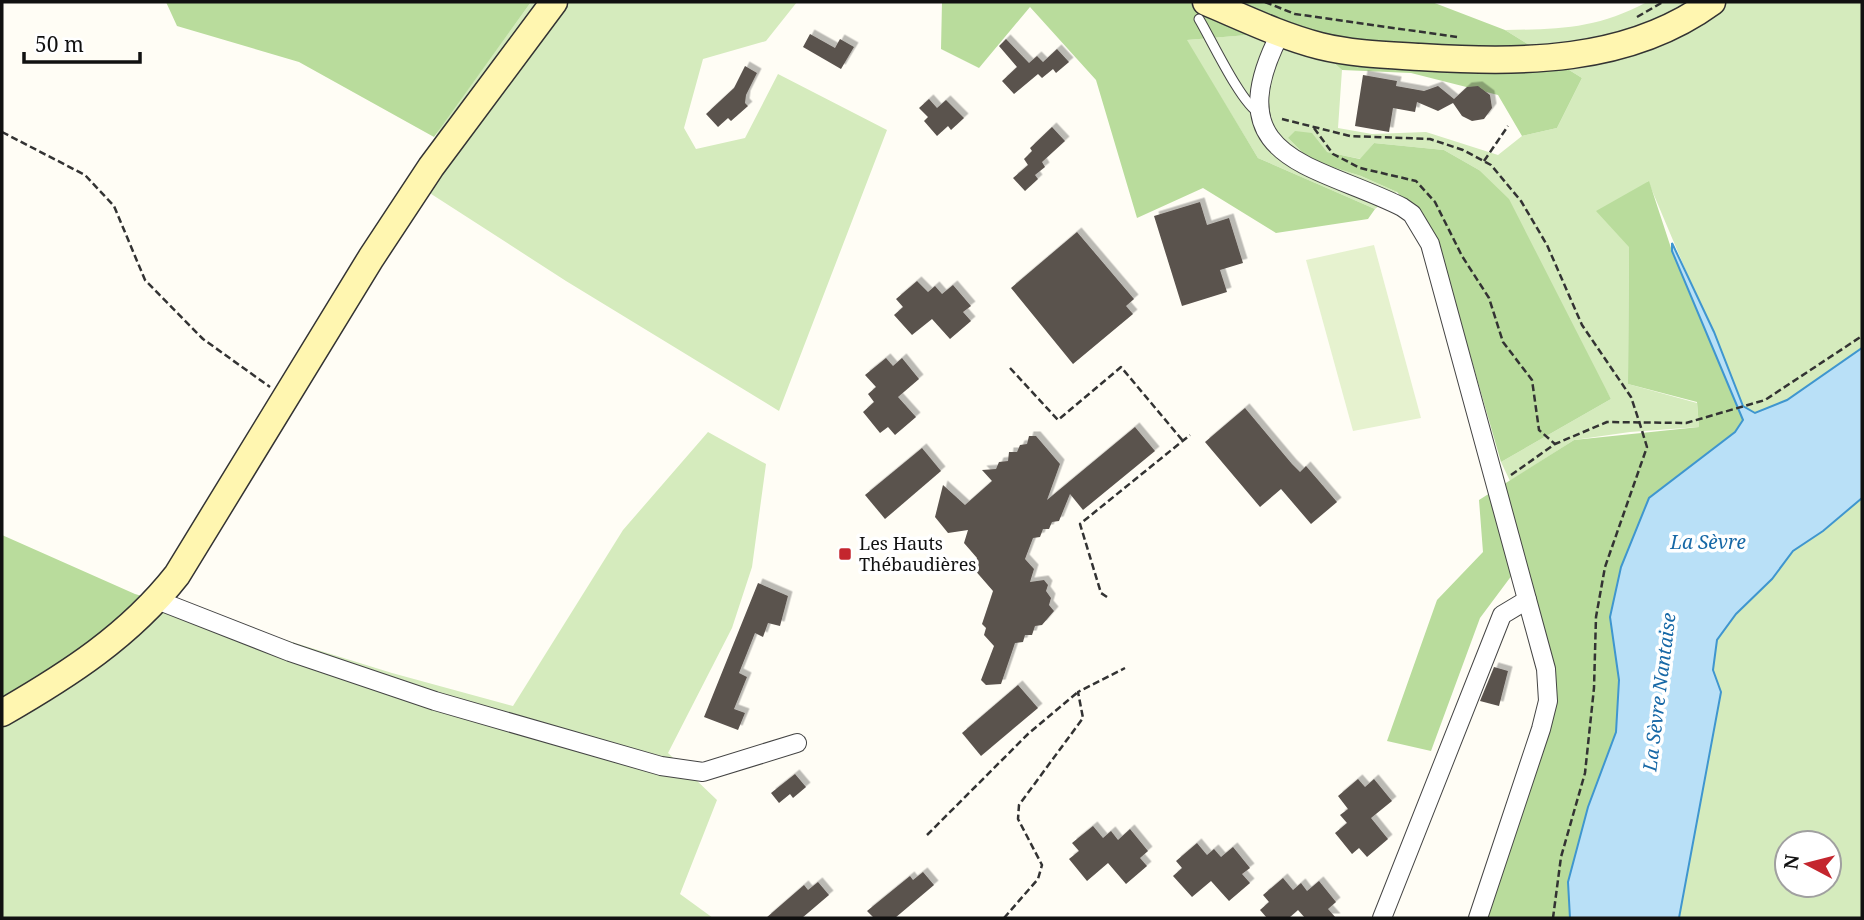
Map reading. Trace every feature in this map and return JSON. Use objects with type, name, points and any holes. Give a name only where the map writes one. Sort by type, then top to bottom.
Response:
[{"type":"main road","points":[[2,713],[79,667],[157,600],[202,538],[371,258],[431,167],[554,2]]},
{"type":"main road","points":[[1202,10],[1322,47],[1371,54],[1540,60],[1622,44],[1661,29],[1712,2]]},
{"type":"street","points":[[1280,34],[1262,82],[1261,114],[1273,143],[1307,168],[1374,193],[1412,214],[1430,244],[1546,669],[1548,701],[1478,918]]},
{"type":"street","points":[[157,600],[290,652],[435,701],[661,766],[703,772],[797,743]]},
{"type":"street","points":[[1382,918],[1502,615],[1527,600]]},
{"type":"lane","points":[[1202,10],[1241,96],[1250,109],[1261,114]]},
{"type":"path","points":[[1265,2],[1295,14],[1467,39]]},
{"type":"path","points":[[1632,20],[1663,2]]},
{"type":"path","points":[[1261,114],[1350,136],[1430,139],[1463,150],[1491,165],[1528,212],[1547,244],[1582,324],[1630,397],[1639,421],[1647,447],[1605,567],[1597,617],[1594,688],[1584,773],[1561,857],[1553,918]]},
{"type":"path","points":[[1484,161],[1508,126]]},
{"type":"path","points":[[2,132],[85,175],[114,206],[145,280],[203,339],[287,399]]},
{"type":"path","points":[[1495,482],[1519,471],[1555,444],[1607,422],[1686,423],[1765,400],[1862,336]]},
{"type":"path","points":[[1010,368],[1058,420],[1121,367],[1183,441]]},
{"type":"path","points":[[1107,597],[1101,593],[1080,524],[1190,435]]},
{"type":"path","points":[[927,835],[1028,734],[1077,692],[1125,668]]},
{"type":"path","points":[[1004,918],[1038,879],[1042,865],[1018,818],[1020,805],[1083,718],[1077,692]]},
{"type":"green space","points":[[166,2],[531,2],[434,137],[299,62],[177,26]]},
{"type":"green space","points":[[531,2],[797,2],[766,41],[703,59],[684,128],[696,149],[745,138],[778,74],[887,130],[779,411],[566,281],[411,181],[441,126]]},
{"type":"green space","points":[[942,2],[1432,2],[1505,30],[1582,78],[1557,128],[1522,136],[1498,95],[1411,73],[1342,70],[1298,31],[1187,40],[1258,158],[1375,209],[1368,219],[1276,233],[1203,188],[1137,218],[1096,80],[1030,7],[979,68],[941,49]]},
{"type":"green space","points":[[1647,2],[1862,2],[1862,348],[1787,400],[1755,413],[1743,406],[1648,181],[1629,246],[1628,384],[1697,403],[1699,427],[1630,432],[1574,440],[1510,481],[1501,462],[1611,399],[1479,170],[1444,150],[1374,143],[1361,159],[1326,152],[1288,138],[1310,160],[1361,176],[1397,192],[1375,209],[1258,158],[1186,40],[1298,31],[1342,70],[1338,128],[1372,134],[1426,132],[1498,155],[1522,136],[1557,128],[1582,78],[1505,30],[1578,26],[1611,18]]},
{"type":"green space","points":[[1295,131],[1312,133],[1327,152],[1360,159],[1374,143],[1444,150],[1479,170],[1509,199],[1611,399],[1501,462],[1437,240],[1397,192],[1361,176],[1310,160],[1288,138]]},
{"type":"green space","points":[[1649,181],[1672,251],[1743,420],[1610,617],[1619,680],[1616,732],[1588,807],[1568,882],[1570,918],[1483,918],[1555,697],[1524,559],[1480,618],[1431,751],[1387,741],[1437,600],[1483,552],[1479,500],[1574,440],[1699,427],[1697,402],[1628,384],[1629,247],[1596,211]]},
{"type":"green space","points":[[1374,245],[1421,418],[1353,431],[1306,260]]},
{"type":"green space","points":[[708,432],[766,464],[752,567],[732,628],[668,753],[717,800],[680,894],[713,918],[2,918],[2,722],[166,603],[392,673],[513,706],[623,530]]},
{"type":"green space","points":[[1862,498],[1862,918],[1679,918],[1721,692],[1713,670],[1717,640],[1736,614],[1772,578],[1793,551],[1823,531]]},
{"type":"green space","points":[[2,535],[135,594],[166,603],[2,722]]},
{"type":"water","name":"La Sèvre","points":[[1672,243],[1714,332],[1743,406],[1755,413],[1787,400],[1862,348],[1862,498],[1823,531],[1793,551],[1772,579],[1736,614],[1717,640],[1713,670],[1721,692],[1679,918],[1570,918],[1568,882],[1588,807],[1616,732],[1619,680],[1610,617],[1621,567],[1649,498],[1735,432],[1743,420],[1672,251]]},
{"type":"building","points":[[810,34],[835,48],[840,39],[854,47],[841,69],[803,47]]},
{"type":"building","points":[[1006,39],[1029,63],[1037,56],[1043,62],[1057,49],[1069,62],[1056,73],[1053,69],[1042,78],[1038,74],[1014,94],[1002,81],[1017,67],[999,46]]},
{"type":"building","points":[[745,66],[757,73],[746,95],[745,103],[748,106],[731,121],[728,118],[718,127],[706,114],[734,88]]},
{"type":"building","points":[[1363,75],[1397,81],[1396,86],[1424,91],[1438,86],[1454,99],[1467,87],[1478,86],[1490,95],[1492,108],[1484,119],[1472,121],[1462,116],[1453,103],[1438,111],[1417,102],[1415,112],[1393,108],[1389,132],[1355,126]]},
{"type":"building","points":[[929,99],[937,108],[946,100],[964,118],[951,130],[948,126],[937,136],[924,121],[928,117],[919,108]]},
{"type":"building","points":[[1052,127],[1065,141],[1042,162],[1045,167],[1035,175],[1038,179],[1025,191],[1013,178],[1028,165],[1024,159],[1032,151],[1030,148]]},
{"type":"building","points":[[1200,202],[1207,225],[1229,218],[1243,263],[1220,270],[1227,292],[1182,306],[1154,216]]},
{"type":"building","points":[[1077,232],[1134,299],[1126,306],[1133,314],[1073,364],[1011,288]]},
{"type":"building","points":[[917,281],[928,292],[935,286],[942,294],[953,285],[971,306],[963,312],[971,321],[950,339],[932,319],[912,335],[894,315],[903,307],[896,299]]},
{"type":"building","points":[[886,358],[893,366],[902,358],[919,379],[898,397],[916,417],[895,435],[888,427],[880,433],[863,412],[874,402],[868,394],[876,387],[865,375]]},
{"type":"building","points":[[1245,408],[1292,464],[1300,472],[1306,466],[1337,502],[1311,524],[1281,489],[1260,507],[1205,442]]},
{"type":"building","points":[[1135,427],[1155,451],[1083,510],[1070,494],[1059,521],[1052,522],[1049,529],[1043,529],[1040,537],[1033,538],[1025,559],[1034,569],[1030,582],[1044,580],[1048,585],[1046,591],[1051,598],[1049,605],[1054,611],[1042,625],[1035,626],[1032,635],[1025,635],[1023,642],[1015,643],[1001,684],[986,685],[981,680],[994,646],[984,635],[986,628],[982,624],[993,591],[973,568],[977,558],[964,543],[968,530],[948,533],[935,517],[943,485],[965,505],[992,481],[982,470],[996,469],[999,462],[1008,461],[1009,452],[1017,452],[1020,445],[1027,444],[1029,436],[1036,436],[1060,464],[1047,500]]},
{"type":"building","points":[[922,448],[941,471],[885,519],[865,495]]},
{"type":"building","points":[[758,583],[788,596],[780,626],[768,623],[763,637],[755,633],[739,673],[747,677],[734,709],[745,713],[738,730],[704,717]]},
{"type":"building","points":[[1494,667],[1508,671],[1499,706],[1480,701]]},
{"type":"building","points":[[1018,685],[1038,708],[981,756],[962,733]]},
{"type":"building","points":[[795,774],[806,787],[793,798],[790,794],[779,803],[771,793]]},
{"type":"building","points":[[1358,779],[1365,787],[1374,779],[1392,801],[1371,818],[1388,839],[1367,857],[1359,848],[1352,854],[1335,833],[1347,823],[1340,815],[1348,809],[1338,796]]},
{"type":"building","points":[[1093,826],[1103,838],[1111,831],[1118,840],[1130,829],[1148,851],[1140,858],[1147,866],[1126,884],[1108,863],[1087,881],[1069,859],[1079,851],[1072,843]]},
{"type":"building","points":[[1197,843],[1207,855],[1214,849],[1221,857],[1233,847],[1250,868],[1242,874],[1250,883],[1229,901],[1211,881],[1192,897],[1173,876],[1182,868],[1176,861]]},
{"type":"building","points":[[923,872],[934,885],[895,918],[874,918],[867,911],[910,876],[913,880]]},
{"type":"building","points":[[1283,878],[1293,890],[1301,883],[1307,891],[1319,881],[1336,902],[1328,909],[1336,918],[1305,918],[1298,910],[1289,918],[1267,918],[1260,910],[1269,902],[1263,895]]},
{"type":"building","points":[[818,882],[829,895],[802,918],[766,918],[804,885],[808,890]]},
{"type":"place","name":"Les Hauts Thébaudières","points":[[845,554]]},
{"type":"water label","name":"La Sèvre Nantaise","points":[[1659,692]]}]
